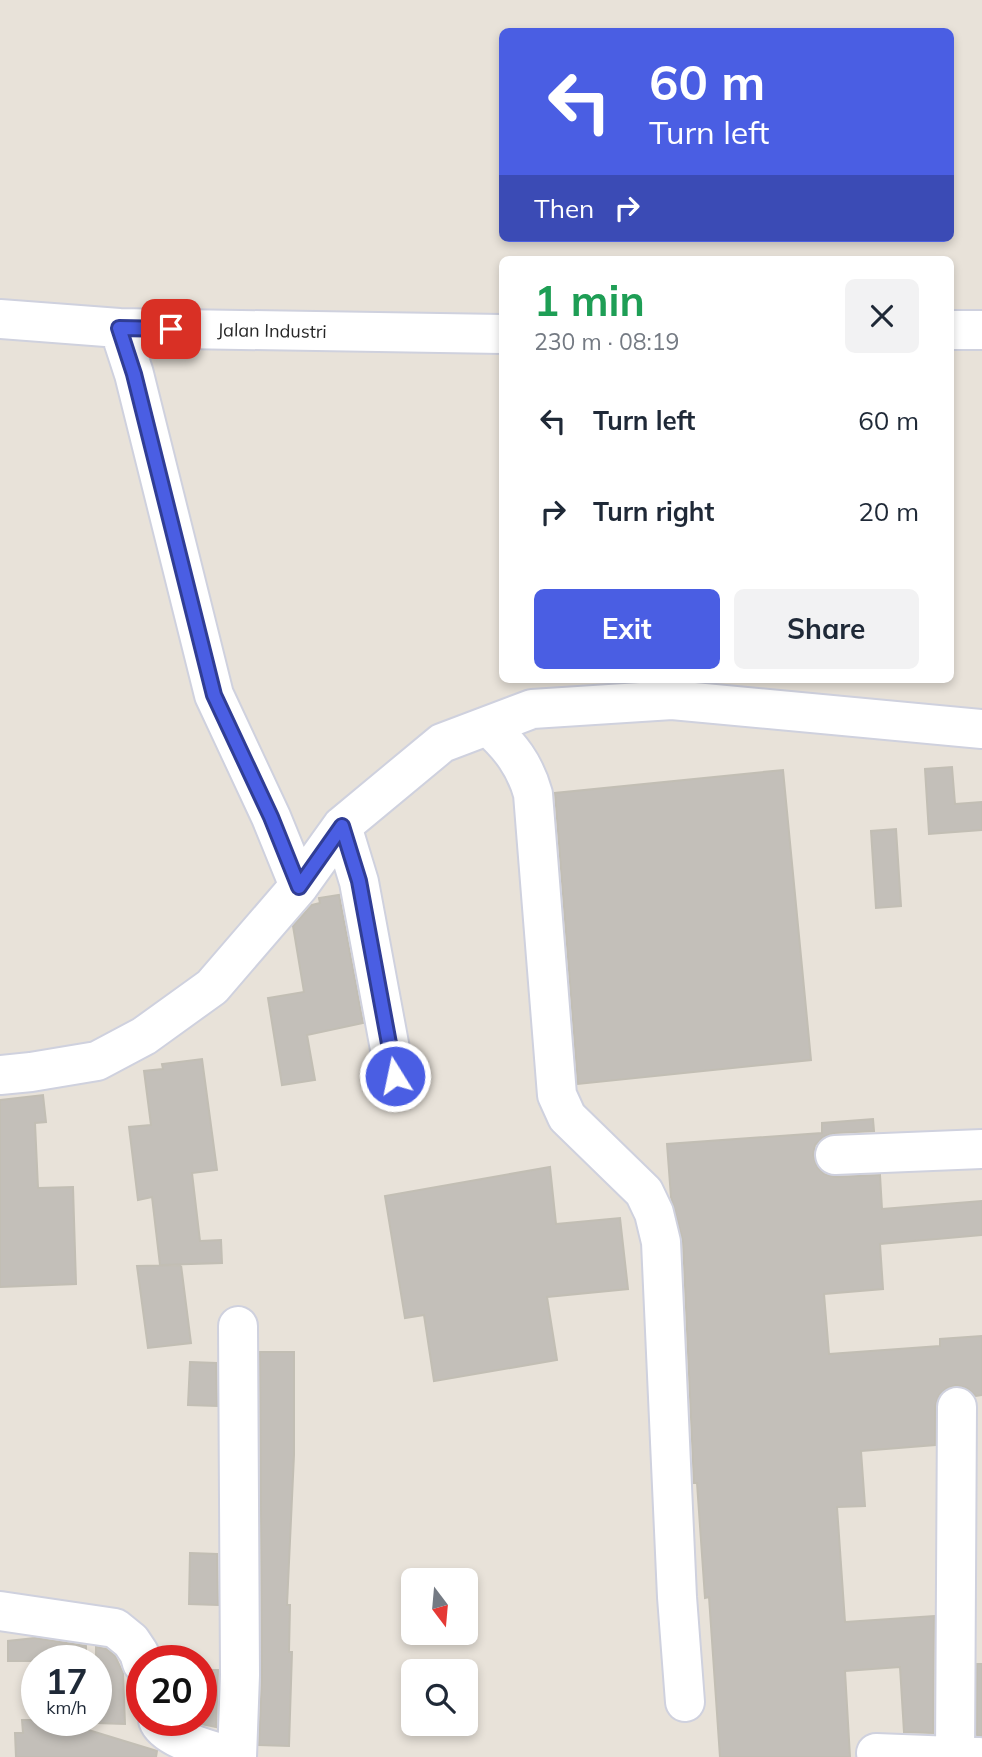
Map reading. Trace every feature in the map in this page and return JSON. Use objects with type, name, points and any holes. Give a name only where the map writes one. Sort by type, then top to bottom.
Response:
[{"type":"street","name":"Jalan Industri","points":[[0,320],[119,328],[499,334]]},
{"type":"street","points":[[119,328],[137,387],[214,695],[271,817],[299,887]]},
{"type":"street","points":[[954,330],[982,330]]},
{"type":"street","points":[[0,1075],[97,1061],[144,1036],[212,987],[299,887],[342,826],[442,743],[532,709],[672,700],[982,729]]},
{"type":"street","points":[[488,726],[504,740],[522,764],[533,794],[556,1083],[562,1109],[644,1192],[654,1213],[661,1242],[677,1597],[685,1702]]},
{"type":"street","points":[[342,826],[359,881],[395,1076]]},
{"type":"street","points":[[835,1156],[982,1149]]},
{"type":"street","points":[[168,1736],[234,1757],[240,1675],[238,1326]]},
{"type":"street","points":[[876,1753],[968,1756],[957,1407]]},
{"type":"street","points":[[0,1611],[116,1628],[134,1645]]},
{"type":"building","points":[[952,767],[955,804],[982,802],[982,830],[929,834],[925,769]]},
{"type":"building","points":[[783,770],[811,1060],[578,1084],[555,793]]},
{"type":"building","points":[[896,829],[901,906],[876,908],[871,831]]},
{"type":"building","points":[[339,895],[363,1023],[307,1035],[315,1080],[282,1085],[268,998],[304,992],[293,926],[312,905],[320,903],[319,898]]},
{"type":"building","points":[[202,1059],[217,1170],[192,1173],[200,1241],[221,1240],[222,1263],[160,1265],[152,1197],[138,1200],[129,1127],[151,1125],[144,1071],[163,1069],[162,1064]]},
{"type":"building","points":[[43,1095],[46,1122],[35,1123],[38,1188],[73,1187],[76,1284],[0,1287],[0,1100]]},
{"type":"building","points":[[873,1119],[874,1131],[834,1133],[823,1137],[815,1145],[813,1155],[817,1167],[824,1174],[835,1177],[880,1175],[882,1209],[982,1201],[982,1235],[880,1244],[883,1289],[824,1294],[829,1354],[940,1346],[940,1339],[982,1336],[982,1395],[976,1396],[967,1388],[956,1385],[939,1395],[935,1407],[935,1445],[861,1451],[865,1506],[837,1507],[845,1622],[934,1616],[933,1733],[904,1732],[900,1667],[845,1671],[850,1757],[720,1757],[709,1597],[705,1598],[697,1483],[694,1483],[683,1241],[671,1197],[667,1144],[822,1133],[822,1123]]},
{"type":"building","points":[[550,1167],[556,1224],[620,1218],[628,1289],[547,1297],[557,1360],[434,1381],[424,1315],[405,1318],[385,1196]]},
{"type":"building","points":[[181,1265],[191,1343],[148,1348],[137,1266]]},
{"type":"building","points":[[260,1352],[294,1352],[294,1455],[287,1605],[290,1605],[289,1652],[292,1652],[289,1746],[259,1745],[262,1676]]},
{"type":"building","points":[[190,1362],[216,1363],[217,1406],[188,1405]]},
{"type":"building","points":[[190,1553],[217,1554],[218,1605],[189,1604]]},
{"type":"building","points":[[35,1638],[80,1645],[21,1645],[21,1661],[8,1661],[8,1641]]},
{"type":"building","points":[[112,1654],[123,1673],[125,1724],[112,1724]]},
{"type":"building","points":[[977,1664],[982,1664],[982,1736],[977,1735]]},
{"type":"building","points":[[15,1733],[21,1733],[21,1736],[108,1736],[157,1751],[156,1757],[16,1757]]},
{"type":"route","points":[[171,329],[119,328],[134,374],[214,695],[271,817],[299,887],[342,826],[359,881],[395,1076]]}]
